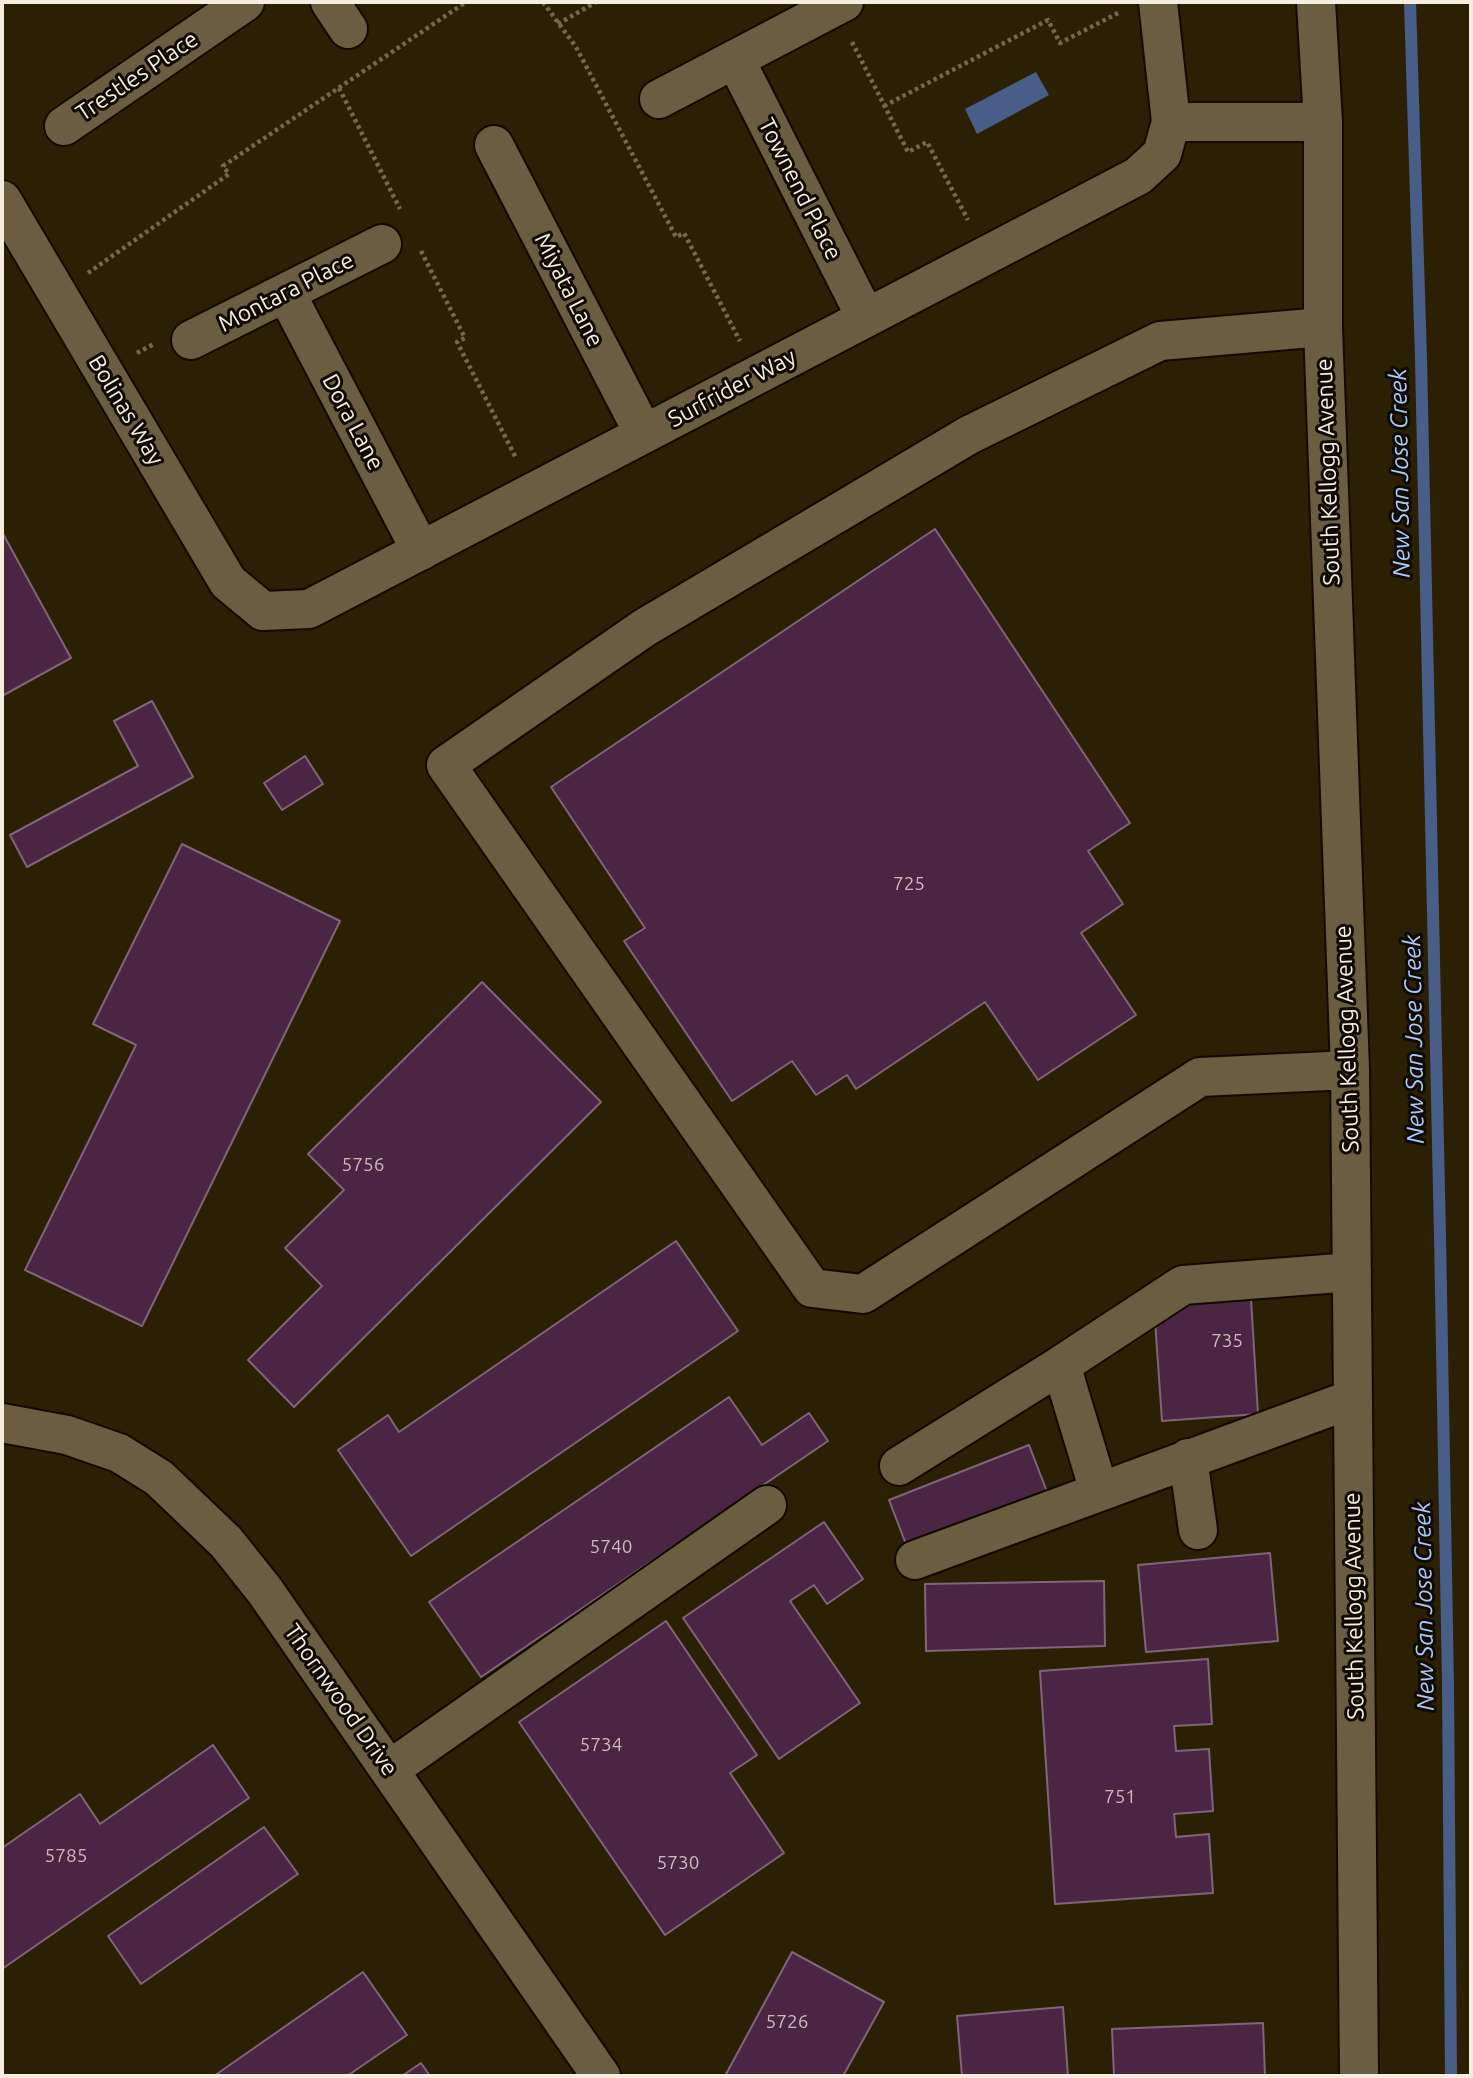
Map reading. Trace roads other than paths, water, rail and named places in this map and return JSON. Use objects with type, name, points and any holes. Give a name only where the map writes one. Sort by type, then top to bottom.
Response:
[{"type":"street","name":"Trestles Place","points":[[64,126],[245,2]]},
{"type":"street","name":"South Kellogg Avenue","points":[[1316,2],[1323,122],[1323,327],[1350,1070],[1359,2076]]},
{"type":"street","points":[[660,99],[839,4]]},
{"type":"street","points":[[1143,5],[1171,122],[1323,122]]},
{"type":"street","name":"Townend Place","points":[[735,59],[866,318]]},
{"type":"street","name":"Surfrider Way","points":[[262,611],[309,610],[1138,176],[1162,154],[1171,122]]},
{"type":"street","name":"Miyata Lane","points":[[494,145],[644,434]]},
{"type":"street","name":"Bolinas Way","points":[[2,200],[228,582],[262,611]]},
{"type":"street","name":"Montara Place","points":[[191,340],[401,234]]},
{"type":"street","name":"Dora Lane","points":[[286,293],[421,551]]},
{"type":"street","points":[[1323,327],[1160,341],[981,429],[644,628],[446,765],[812,1288],[863,1294],[1200,1077],[1350,1070]]},
{"type":"street","points":[[899,1466],[1183,1285],[1352,1272]]},
{"type":"street","points":[[1061,1365],[1099,1490]]},
{"type":"street","points":[[915,1560],[1352,1399]]},
{"type":"street","name":"Thornwood Drive","points":[[2,1423],[67,1435],[119,1453],[159,1478],[226,1542],[265,1591],[601,2076]]},
{"type":"street","points":[[1188,1458],[1198,1530]]},
{"type":"street","points":[[389,1770],[767,1505]]},
{"type":"water","points":[[1036,72],[1049,95],[977,134],[965,109]]},
{"type":"waterway","name":"New San Jose Creek","points":[[1410,2],[1421,359],[1440,1236],[1448,1685],[1451,2076]]}]
